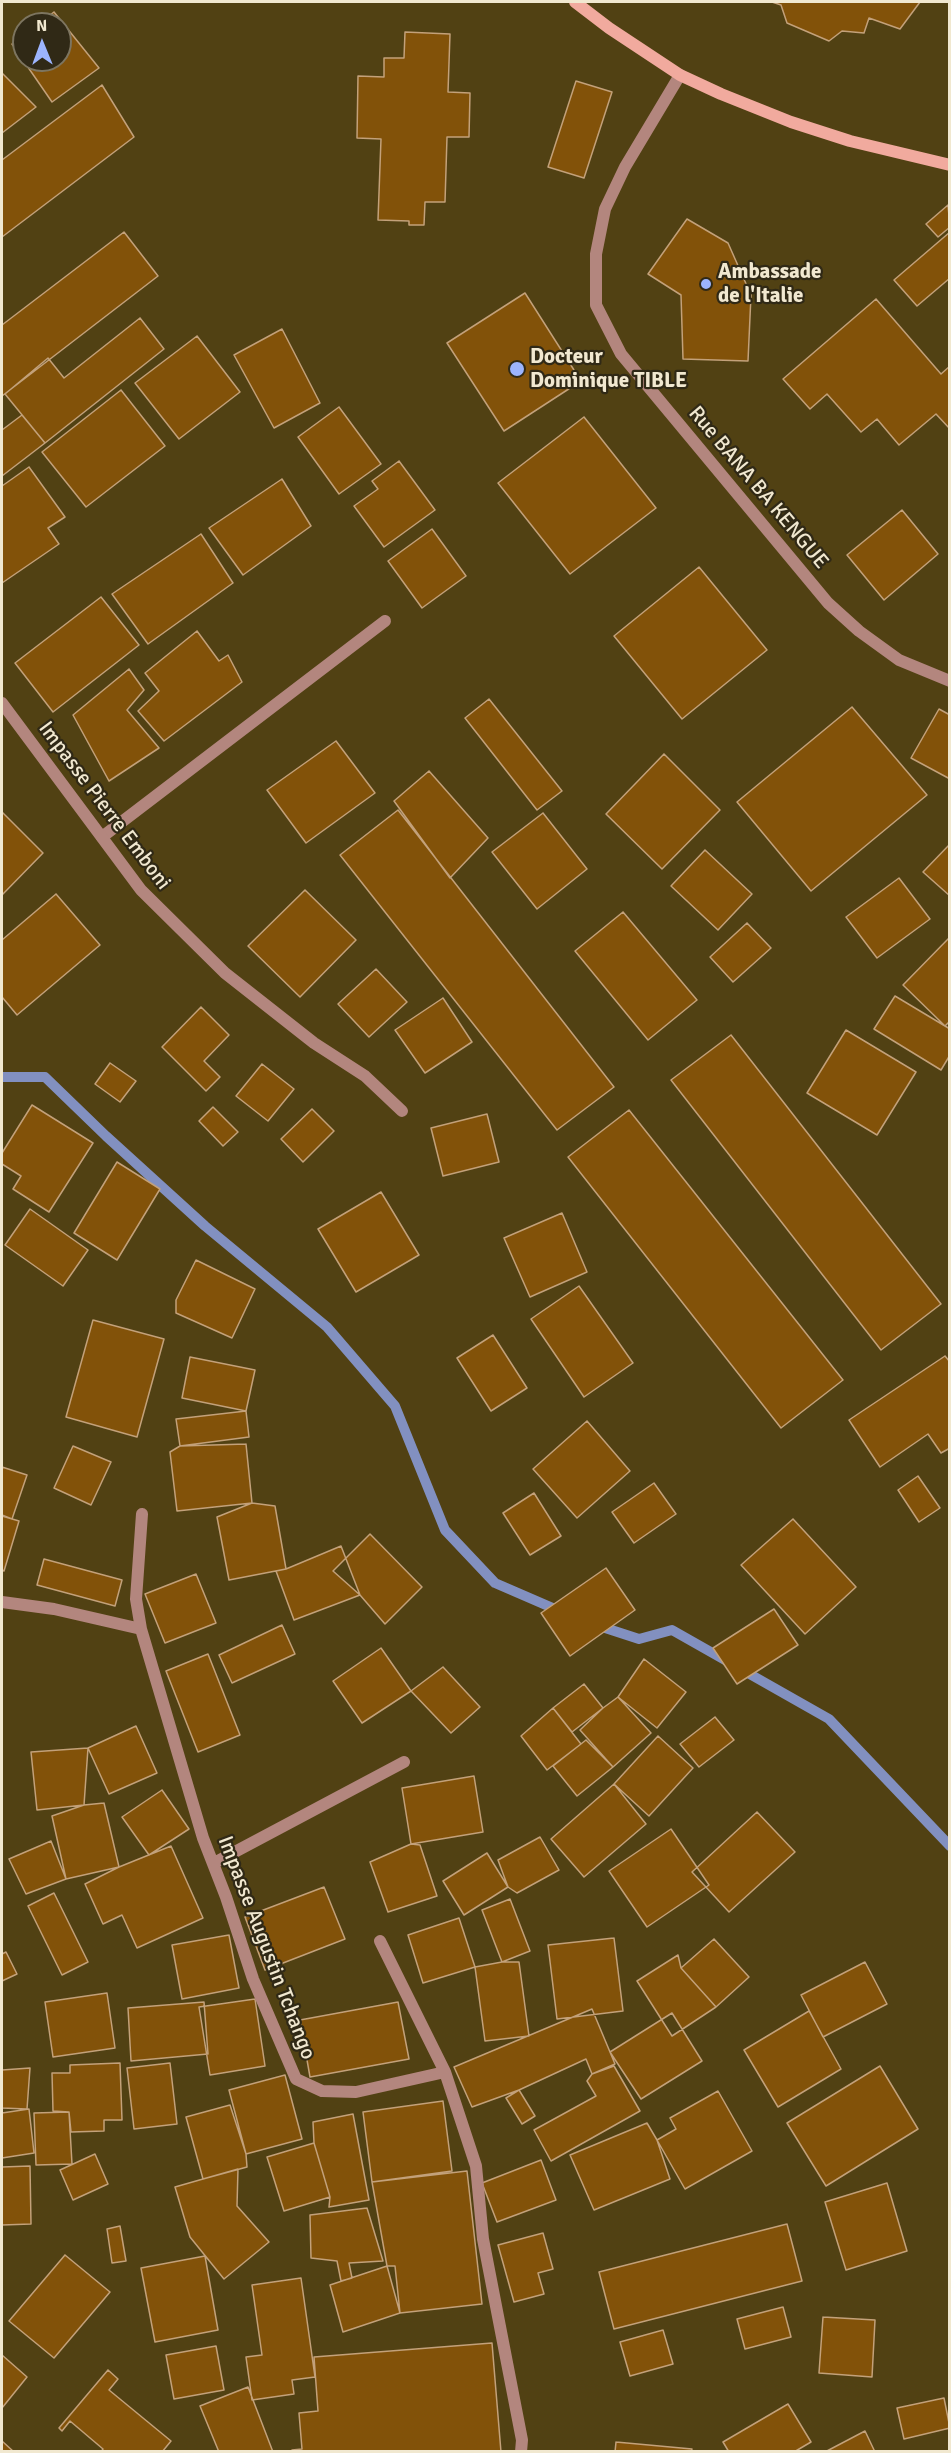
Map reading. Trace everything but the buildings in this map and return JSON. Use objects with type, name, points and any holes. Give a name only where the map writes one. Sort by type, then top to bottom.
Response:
[{"type":"main road","points":[[575,2],[609,28],[680,75],[721,94],[791,122],[850,141],[950,165]]},
{"type":"street","name":"Rue BANA BA KENGUE","points":[[680,75],[625,167],[605,209],[596,254],[596,305],[621,354],[828,603],[860,631],[899,660],[950,681]]},
{"type":"street","points":[[102,837],[385,621]]},
{"type":"street","name":"Impasse Pierre Emboni","points":[[2,703],[141,890],[225,973],[314,1043],[365,1076],[402,1111]]},
{"type":"street","name":"Impasse Augustin Tchango","points":[[142,1514],[136,1599],[141,1629],[203,1838],[214,1863],[253,1979],[296,2079],[322,2091],[356,2092],[445,2072]]},
{"type":"street","points":[[2,1602],[54,1610],[141,1629]]},
{"type":"street","points":[[214,1863],[404,1762]]},
{"type":"street","points":[[380,1941],[445,2072],[476,2166],[483,2238],[522,2440],[522,2451]]},
{"type":"waterway","points":[[2,1077],[45,1077],[205,1226],[327,1327],[395,1406],[445,1530],[495,1583],[562,1612]]},
{"type":"waterway","points":[[596,1625],[639,1639],[672,1630],[829,1719],[950,1846]]},
{"type":"place","name":"Ambassade de l'Italie","points":[[706,284]]},
{"type":"place","name":"Docteur Dominique TIBLE","points":[[517,369]]}]
